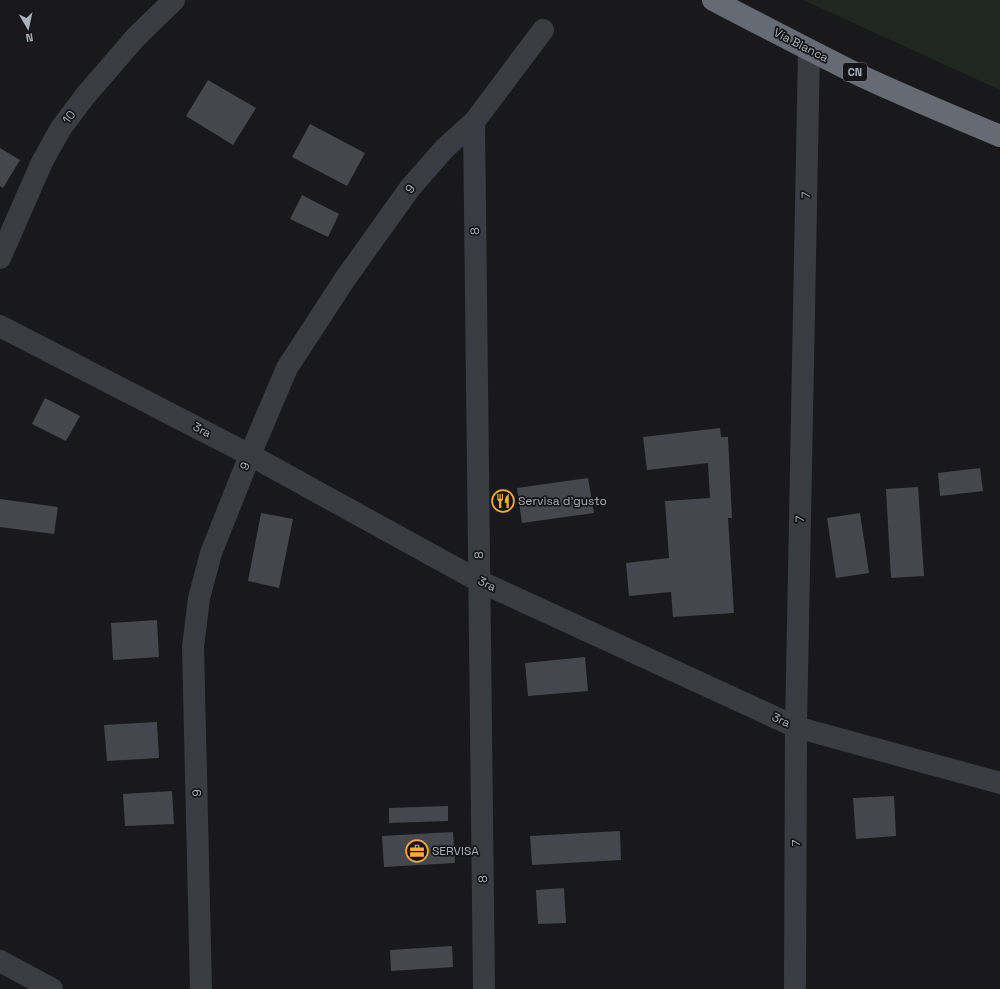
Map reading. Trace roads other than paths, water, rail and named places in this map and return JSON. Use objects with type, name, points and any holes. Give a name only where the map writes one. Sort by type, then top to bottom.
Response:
[{"type":"highway","name":"Vía Blanca","points":[[713,0],[856,73],[928,106],[1000,136]]},
{"type":"street","name":"10","points":[[0,258],[42,162],[61,128],[85,96],[136,38],[174,0]]},
{"type":"street","name":"9","points":[[202,989],[193,647],[199,598],[211,553],[287,368],[345,279],[410,188],[445,148],[474,122],[543,30]]},
{"type":"street","name":"7","points":[[795,989],[796,727],[809,50]]},
{"type":"street","name":"8","points":[[474,122],[484,989]]},
{"type":"street","name":"3ra","points":[[0,326],[250,455],[479,581],[796,727],[1000,783]]},
{"type":"street","points":[[0,961],[52,989]]},
{"type":"place","name":"Servisa d'gusto","points":[[503,501]]},
{"type":"place","name":"SERVISA","points":[[417,851]]}]
